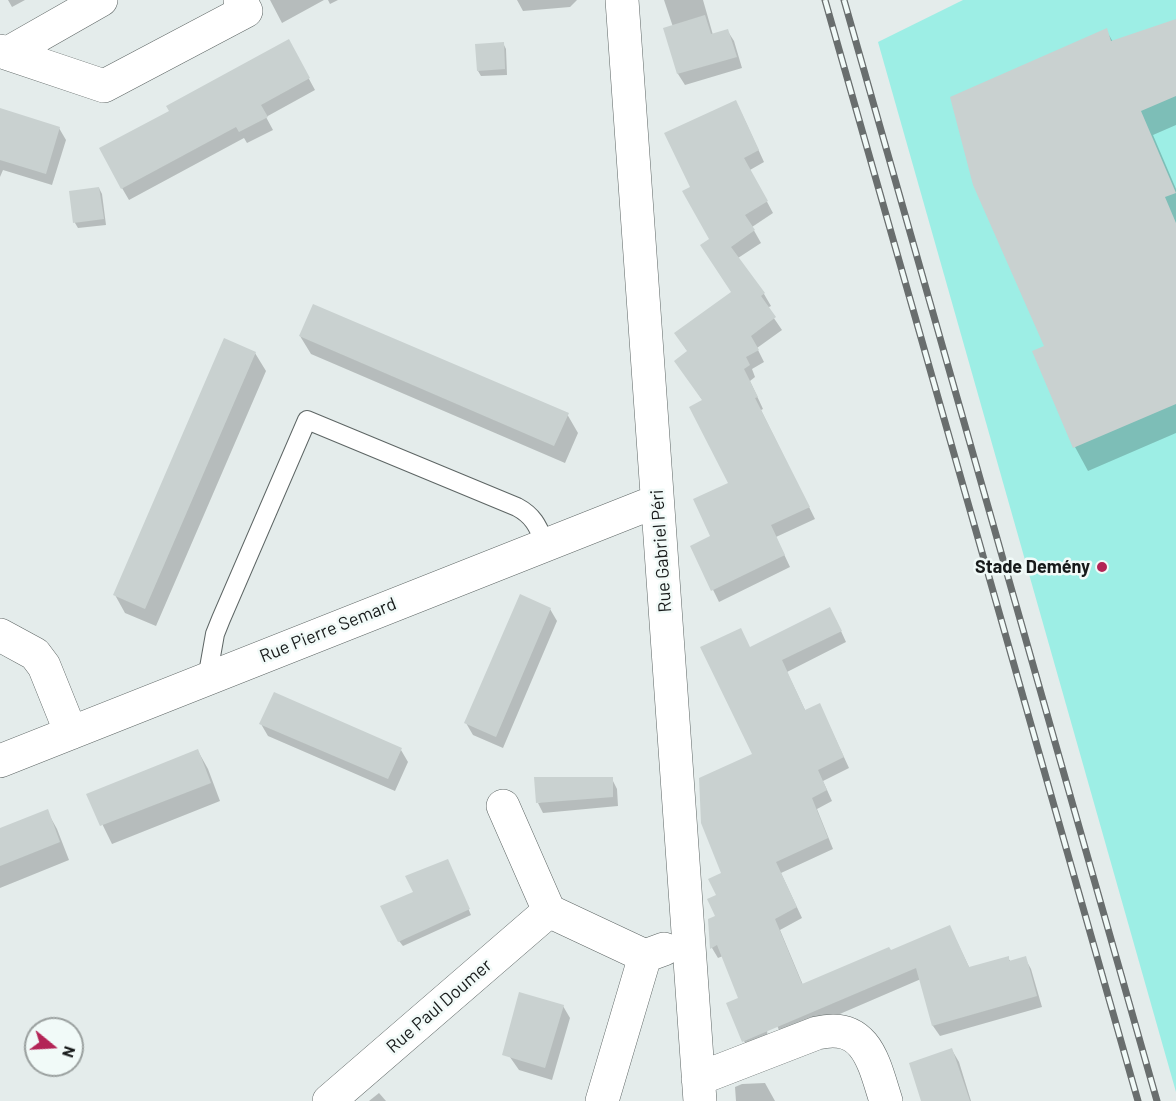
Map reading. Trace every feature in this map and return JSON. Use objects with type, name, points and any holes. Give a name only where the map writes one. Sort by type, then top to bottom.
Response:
[{"type":"street","points":[[4,52],[101,0]]},
{"type":"street","points":[[4,52],[104,86],[246,11],[240,0]]},
{"type":"street","name":"Rue Gabriel Péri","points":[[622,0],[699,1090]]},
{"type":"street","name":"Rue Pierre Semard","points":[[0,761],[545,543],[657,501]]},
{"type":"street","points":[[0,635],[35,654],[44,666],[71,733]]},
{"type":"street","points":[[503,806],[549,911],[645,956],[688,939]]},
{"type":"street","name":"Rue Paul Doumer","points":[[328,1101],[549,911]]},
{"type":"street","points":[[602,1101],[645,956]]},
{"type":"street","points":[[699,1090],[817,1033],[837,1030],[849,1034],[865,1046],[871,1056],[886,1101]]},
{"type":"lane","points":[[207,679],[215,634],[307,420],[517,507],[535,520],[545,543]]},
{"type":"shaded area","name":"Stade Demény","points":[[963,0],[1176,0],[1176,1092],[878,42]]},
{"type":"building","points":[[705,15],[711,34],[728,29],[737,57],[677,74],[663,28]]},
{"type":"building","points":[[1176,19],[1176,96],[1141,111],[1176,193],[1165,197],[1176,223],[1176,404],[1073,448],[1032,351],[1044,346],[973,185],[950,97],[1107,28],[1111,41]]},
{"type":"building","points":[[289,39],[310,78],[261,105],[268,117],[239,132],[236,127],[121,189],[99,148],[169,111],[166,106]]},
{"type":"building","points":[[504,42],[505,69],[477,71],[475,44]]},
{"type":"building","points":[[736,100],[759,150],[744,158],[768,201],[745,215],[755,230],[731,247],[765,293],[761,296],[776,317],[751,336],[759,350],[746,357],[750,365],[744,369],[758,397],[755,398],[810,507],[771,525],[785,555],[711,591],[690,546],[710,536],[693,499],[728,483],[689,407],[702,400],[674,361],[687,351],[674,333],[731,292],[700,245],[709,239],[682,191],[690,187],[664,133]]},
{"type":"building","points":[[0,108],[60,127],[46,174],[0,160]]},
{"type":"building","points":[[99,187],[104,219],[73,223],[69,191]]},
{"type":"building","points":[[313,304],[569,413],[554,446],[299,336]]},
{"type":"building","points":[[224,338],[256,352],[145,609],[113,595]]},
{"type":"building","points":[[520,594],[551,608],[496,737],[464,723]]},
{"type":"building","points":[[830,607],[842,631],[782,660],[805,710],[820,703],[844,757],[818,770],[827,790],[812,798],[828,838],[776,862],[797,907],[775,919],[802,984],[889,947],[891,950],[950,925],[969,967],[1009,956],[1009,961],[1026,956],[1037,996],[932,1026],[916,968],[742,1042],[726,1003],[738,998],[717,945],[710,949],[708,919],[715,916],[707,899],[716,895],[708,879],[721,873],[701,823],[699,778],[752,754],[700,647],[741,628],[750,647]]},
{"type":"building","points":[[274,692],[402,748],[388,779],[259,724]]},
{"type":"building","points":[[198,749],[211,783],[100,826],[86,794]]},
{"type":"building","points":[[534,777],[613,777],[613,797],[536,803]]},
{"type":"building","points":[[48,809],[60,842],[0,866],[0,828]]},
{"type":"building","points":[[448,859],[470,909],[398,942],[380,906],[413,892],[405,876]]},
{"type":"building","points":[[519,992],[564,1005],[545,1068],[502,1055]]},
{"type":"building","points":[[952,1048],[970,1101],[921,1101],[909,1063]]},
{"type":"railway","points":[[825,0],[1138,1101]]},
{"type":"railway","points":[[844,0],[1157,1101]]},
{"type":"place","name":"Stade Demény","points":[[1102,567]]}]
